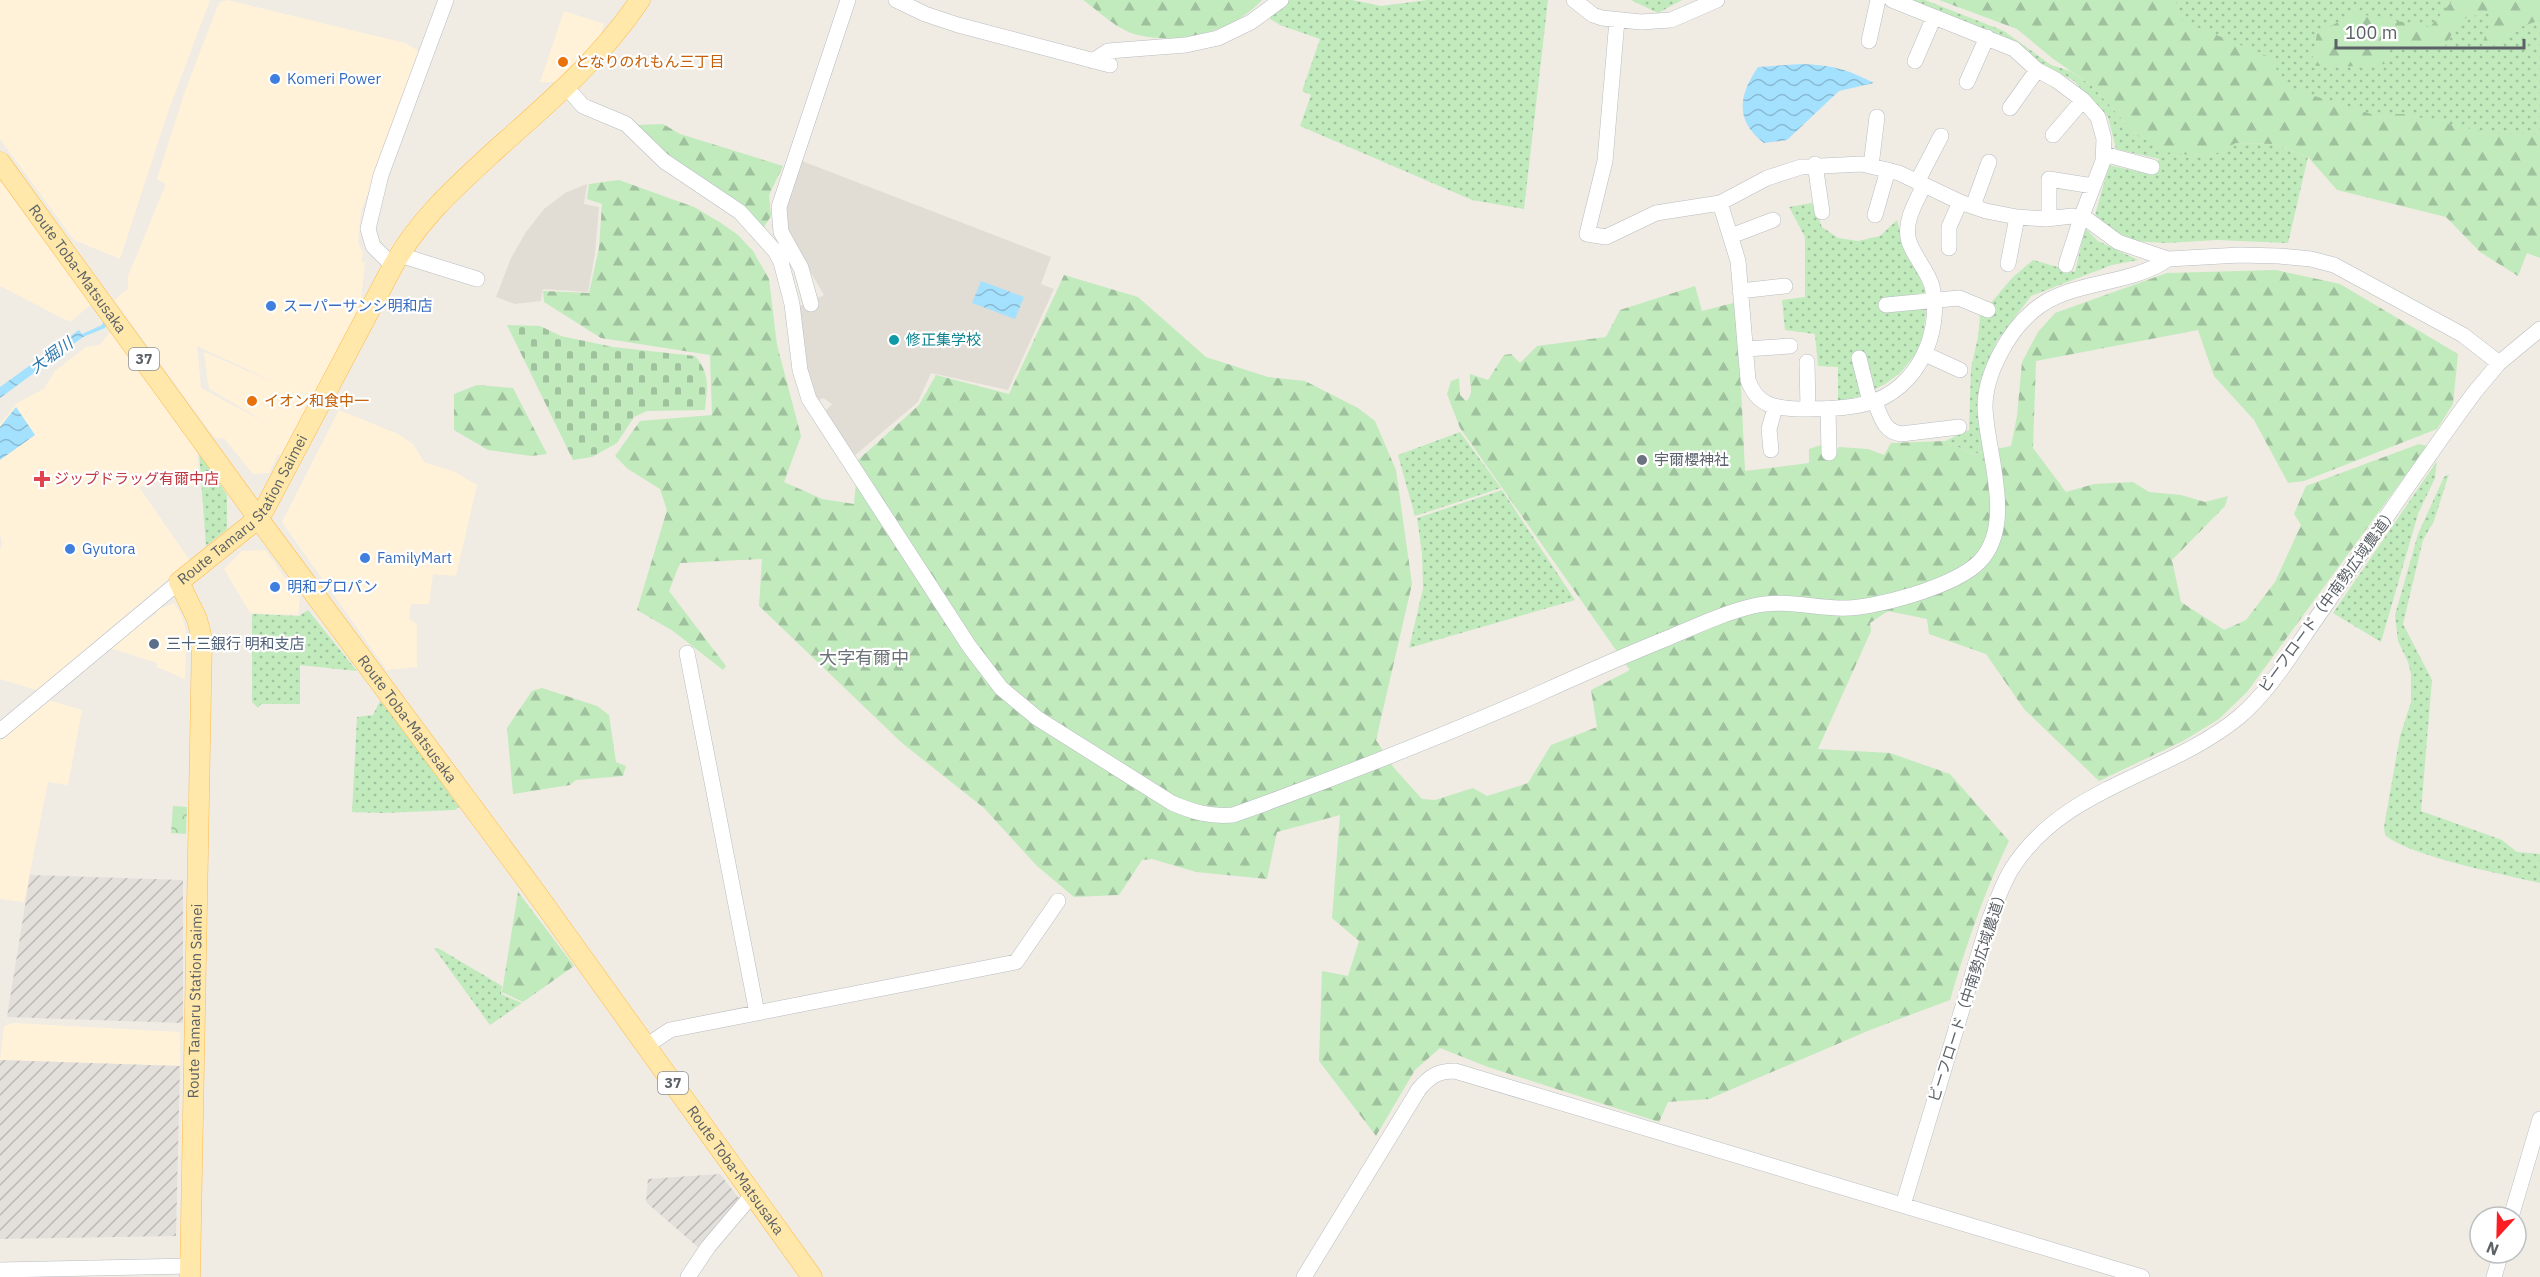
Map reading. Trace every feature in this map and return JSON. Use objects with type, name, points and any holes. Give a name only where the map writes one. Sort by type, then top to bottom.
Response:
[{"type":"main road","name":"Route Tamaru Station Saimei","points":[[190,1272],[202,639],[197,619],[179,582],[258,518],[269,503],[396,260],[447,194],[566,87],[609,43],[640,0]]},
{"type":"main road","name":"Route Toba-Matsusaka","points":[[0,162],[258,518],[534,890],[812,1277]]},
{"type":"street","points":[[446,0],[381,175],[368,229],[373,246],[396,260],[477,279]]},
{"type":"street","points":[[811,304],[801,268],[782,232],[778,207],[848,0]]},
{"type":"street","points":[[896,0],[925,14],[958,25],[1110,65]]},
{"type":"street","points":[[1093,61],[1108,51],[1202,43],[1218,38],[1251,22],[1281,0]]},
{"type":"street","points":[[1574,0],[1593,15],[1617,20],[1671,20],[1717,0]]},
{"type":"street","points":[[1869,41],[1878,0]]},
{"type":"street","points":[[1892,0],[2014,49],[2037,70],[2056,80],[2092,109],[2103,128],[2104,154],[2066,265]]},
{"type":"street","points":[[1915,61],[1934,16]]},
{"type":"street","points":[[1617,20],[1605,161],[1587,234],[1606,237],[1656,213],[1720,202],[1767,178],[1815,164],[1871,166],[1921,183],[1966,204],[2017,217],[2064,216],[2088,220],[2118,242],[2168,259],[2240,255],[2279,256],[2311,259],[2334,266],[2463,335],[2499,363]]},
{"type":"street","points":[[1967,82],[1987,37]]},
{"type":"street","points":[[2010,108],[2037,70]]},
{"type":"street","points":[[566,87],[583,106],[626,124],[664,161],[740,212],[756,227],[775,251],[781,262],[792,304],[800,370],[809,399],[969,646],[1000,688],[1037,718],[1172,803],[1195,812],[1216,816],[1233,815],[1367,764],[1723,615],[1759,604],[1839,608],[1881,605],[1939,584],[1969,570],[1981,560],[1994,531],[1997,514],[1995,478],[1985,403],[1992,374],[2011,336],[2036,308],[2053,299],[2153,270],[2168,259]]},
{"type":"street","points":[[2053,135],[2083,100]]},
{"type":"street","points":[[1871,166],[1877,117]]},
{"type":"street","points":[[1720,202],[1738,261],[1748,380],[1757,397],[1775,408],[1828,408],[1872,401],[1903,383],[1915,370],[1932,333],[1932,285],[1908,236],[1909,219],[1941,136]]},
{"type":"street","points":[[2104,154],[2152,167]]},
{"type":"street","points":[[1949,248],[1949,227],[1966,204],[1989,162]]},
{"type":"street","points":[[1815,164],[1822,212]]},
{"type":"street","points":[[1875,215],[1888,170]]},
{"type":"street","points":[[2049,218],[2049,179],[2093,186]]},
{"type":"street","points":[[2008,264],[2017,217]]},
{"type":"street","points":[[1731,236],[1773,220]]},
{"type":"street","points":[[1740,291],[1785,286]]},
{"type":"street","points":[[1886,305],[1959,298],[1988,310]]},
{"type":"street","name":"ビーフロード（中南勢広域農道）","points":[[1903,1205],[1989,920],[2012,869],[2031,844],[2061,816],[2095,795],[2200,743],[2239,716],[2256,700],[2300,642],[2466,403],[2499,363],[2540,329]]},
{"type":"street","points":[[1746,349],[1790,346]]},
{"type":"street","points":[[1924,354],[1960,370]]},
{"type":"street","points":[[1859,358],[1872,401],[1885,427],[1893,433],[1959,427]]},
{"type":"street","points":[[1807,362],[1808,409]]},
{"type":"street","points":[[1771,450],[1769,429],[1775,408]]},
{"type":"street","points":[[1828,408],[1829,453]]},
{"type":"street","points":[[0,730],[179,582]]},
{"type":"street","points":[[687,653],[757,1013]]},
{"type":"street","points":[[646,1047],[670,1030],[1016,962],[1058,901]]},
{"type":"street","points":[[1304,1277],[1419,1089],[1431,1076],[1440,1071],[1455,1071],[1518,1089],[2142,1277]]},
{"type":"street","points":[[2515,1205],[2540,1119]]},
{"type":"street","points":[[688,1277],[708,1246],[752,1195]]},
{"type":"street","points":[[0,1270],[190,1272]]},
{"type":"shaded area","points":[[0,0],[210,0],[168,112],[120,259],[74,240],[0,139]]},
{"type":"shaded area","points":[[227,0],[405,43],[422,53],[361,211],[358,242],[363,254],[361,261],[365,263],[361,299],[352,326],[281,456],[278,454],[269,473],[253,474],[224,438],[217,439],[213,436],[114,300],[128,289],[128,276],[166,184],[157,179],[185,91],[219,3]],"holes":[[[197,346],[283,386],[204,352],[210,389],[270,425],[201,388]]]},
{"type":"shaded area","points":[[564,11],[604,24],[600,37],[562,82],[540,82]]},
{"type":"shaded area","points":[[802,161],[1051,257],[1041,284],[1054,289],[1008,390],[931,373],[918,402],[853,457],[823,413],[832,404],[823,398],[817,401],[805,368],[798,307],[824,295],[786,230],[787,203]]},
{"type":"shaded area","points":[[0,177],[94,302],[70,322],[0,286]]},
{"type":"shaded area","points":[[587,184],[584,204],[599,207],[595,254],[588,292],[543,289],[541,301],[515,304],[496,297],[511,258],[526,232],[544,209],[565,193]]},
{"type":"shaded area","points":[[110,332],[197,450],[199,485],[182,487],[178,474],[139,487],[190,561],[37,690],[0,679],[0,549],[2,545],[0,424],[17,403],[44,389],[55,371],[86,347],[100,345]]},
{"type":"shaded area","points":[[339,410],[398,434],[413,444],[424,462],[455,472],[477,485],[456,576],[433,574],[429,604],[411,604],[409,619],[417,624],[417,667],[387,670],[282,522]]},
{"type":"shaded area","points":[[265,550],[300,598],[298,615],[250,613],[224,569],[242,551]]},
{"type":"shaded area","points":[[174,603],[182,616],[186,630],[185,679],[157,667],[157,663],[110,648],[144,619],[147,620],[156,614],[157,610]]},
{"type":"shaded area","points":[[48,700],[82,710],[68,785],[48,782],[24,902],[0,899],[0,741]]},
{"type":"shaded area","points":[[30,875],[183,880],[183,1023],[7,1017]]},
{"type":"shaded area","points":[[13,1023],[180,1032],[180,1066],[0,1060],[4,1026]]},
{"type":"shaded area","points":[[0,1060],[180,1066],[176,1236],[0,1239]]},
{"type":"shaded area","points":[[720,1174],[741,1201],[700,1249],[646,1202],[648,1179]]},
{"type":"green space","points":[[1083,0],[1262,0],[1250,11],[1221,28],[1188,37],[1154,38],[1130,33]]},
{"type":"green space","points":[[1289,0],[1352,0],[1381,6],[1428,0],[1548,0],[1524,209],[1472,200],[1300,126],[1311,95],[1302,91],[1320,39],[1280,25],[1269,18]]},
{"type":"green space","points":[[1631,0],[1682,0],[1658,13]]},
{"type":"green space","points":[[1908,0],[1925,0],[2004,31],[2051,65],[2070,71],[2091,85],[2136,134],[2209,157],[2236,143],[2273,144],[2308,157],[2288,243],[2217,240],[2166,243],[2135,241],[2116,232],[2095,215],[2109,165],[2153,175],[2159,159],[2116,149],[2108,117],[2074,81],[2036,60]]},
{"type":"green space","points":[[1939,0],[2175,0],[2182,21],[2270,57],[2286,87],[2371,114],[2405,114],[2494,134],[2540,134],[2540,258],[2527,253],[2518,276],[2480,252],[2446,217],[2337,190],[2308,157],[2273,144],[2236,143],[2209,157],[2164,152],[2136,134],[2091,85],[2052,58],[2017,29]]},
{"type":"green space","points":[[1968,0],[2540,0],[2540,202]]},
{"type":"green space","points":[[2453,0],[2540,0],[2540,20],[2515,29],[2478,57],[2487,30],[2498,9],[2460,20],[2445,46],[2391,48],[2385,64],[2339,67],[2311,65],[2317,34],[2354,13],[2430,27]]},
{"type":"green space","points":[[663,124],[680,134],[783,166],[769,195],[771,216],[764,227],[739,202],[668,157],[638,125]]},
{"type":"green space","points":[[619,180],[694,207],[738,235],[753,251],[769,279],[777,345],[801,436],[784,482],[822,499],[854,504],[858,460],[919,405],[936,375],[1009,394],[1064,275],[1138,297],[1206,357],[1268,377],[1305,381],[1358,408],[1375,421],[1396,470],[1412,584],[1376,740],[1394,768],[1422,799],[1435,800],[1473,788],[1487,796],[1528,783],[1551,745],[1597,727],[1591,690],[1630,670],[1460,428],[1447,394],[1451,381],[1459,378],[1460,395],[1466,401],[1471,392],[1470,374],[1488,380],[1504,355],[1511,354],[1520,363],[1537,346],[1606,337],[1620,310],[1695,286],[1702,311],[1737,302],[1745,471],[1809,463],[1809,449],[1821,445],[1829,458],[1839,447],[1868,449],[1884,455],[1891,443],[1945,441],[1973,454],[2011,446],[2017,416],[2022,362],[2038,332],[2055,313],[2167,273],[2276,270],[2340,284],[2458,354],[2453,404],[2437,429],[2304,481],[2288,483],[2254,420],[2214,376],[2198,330],[2036,361],[2033,448],[2066,492],[2094,484],[2133,482],[2149,492],[2181,495],[2205,502],[2228,496],[2225,506],[2172,560],[2181,602],[2224,630],[2246,620],[2275,582],[2301,525],[2294,514],[2306,486],[2419,444],[2427,446],[2247,692],[2219,719],[2183,741],[2099,781],[2024,709],[1986,654],[1929,634],[1927,619],[1888,611],[1870,623],[1871,631],[1818,749],[1890,753],[1950,774],[2009,841],[1976,919],[1950,1000],[1870,1030],[1709,1099],[1668,1102],[1659,1122],[1488,1067],[1440,1048],[1415,1070],[1376,1136],[1319,1061],[1322,971],[1348,976],[1359,941],[1332,918],[1340,815],[1277,832],[1267,879],[1196,872],[1152,859],[1142,860],[1119,895],[1074,897],[1037,866],[984,808],[902,743],[759,606],[762,559],[680,563],[669,591],[726,666],[723,670],[673,631],[637,610],[667,510],[660,489],[628,469],[615,456],[640,421],[712,415],[710,355],[601,338],[544,302],[543,291],[589,293],[599,248],[602,204],[587,199],[589,184]]},
{"type":"green space","points":[[1812,203],[1822,227],[1838,238],[1858,241],[1880,236],[1897,220],[1904,246],[1915,263],[1925,291],[1926,314],[1921,348],[1900,373],[1885,384],[1861,396],[1838,401],[1838,367],[1818,366],[1815,334],[1785,330],[1782,300],[1805,297],[1805,237],[1789,207]]},
{"type":"green space","points":[[2085,228],[2098,241],[2138,260],[2112,265],[2031,296],[1997,341],[1980,382],[1980,417],[1986,451],[1973,454],[1945,441],[1969,430],[1971,368],[1980,316],[2012,278],[2033,260],[2075,272]]},
{"type":"green space","points":[[507,325],[540,326],[561,336],[613,347],[695,356],[706,375],[705,410],[647,411],[634,417],[617,443],[592,457],[573,460]]},
{"type":"green space","points":[[477,385],[513,388],[547,454],[531,456],[488,450],[454,430],[454,394]]},
{"type":"green space","points":[[1460,432],[1501,488],[1415,516],[1398,455]]},
{"type":"green space","points":[[199,452],[227,495],[227,529],[206,546]]},
{"type":"green space","points":[[2437,461],[2435,478],[2418,514],[2381,642],[2333,613]]},
{"type":"green space","points":[[2449,474],[2434,521],[2423,540],[2403,624],[2432,680],[2421,811],[2502,840],[2517,852],[2540,854],[2540,883],[2436,857],[2397,843],[2385,835],[2384,827],[2400,736],[2411,702],[2411,674],[2398,641],[2395,615],[2418,534],[2444,477]]},
{"type":"green space","points":[[1502,490],[1575,600],[1409,648],[1423,589],[1422,553],[1417,518]]},
{"type":"green space","points":[[308,610],[357,671],[300,665],[300,704],[261,704],[258,708],[252,702],[252,614],[299,616]]},
{"type":"green space","points":[[542,688],[597,706],[609,715],[616,762],[626,766],[623,776],[576,780],[570,785],[513,794],[507,728],[532,691]]},
{"type":"green space","points":[[380,701],[459,807],[455,810],[352,812],[357,717],[373,715]]},
{"type":"green space","points":[[173,806],[187,807],[186,834],[171,833]]},
{"type":"green space","points":[[518,892],[574,966],[523,1002],[502,992]]},
{"type":"green space","points":[[434,948],[438,948],[502,986],[501,994],[522,1003],[490,1025]]},
{"type":"water","points":[[1801,64],[1839,69],[1874,83],[1839,91],[1787,140],[1764,143],[1754,134],[1744,116],[1744,97],[1747,87],[1758,67]]},
{"type":"water","points":[[981,281],[1024,297],[1015,319],[972,303]]},
{"type":"water","name":"大堀川","points":[[104,320],[107,324],[105,328],[83,337],[0,398],[0,387],[79,330],[82,334],[102,325]]},
{"type":"water","points":[[16,407],[35,435],[0,460],[0,427]]},
{"type":"place","name":"となりのれもん三丁目","points":[[563,62]]},
{"type":"place","name":"Komeri Power","points":[[275,79]]},
{"type":"place","name":"スーパーサンシ明和店","points":[[271,306]]},
{"type":"place","name":"修正集学校","points":[[894,340]]},
{"type":"place","name":"イオン和食中一","points":[[252,401]]},
{"type":"place","name":"宇爾櫻神社","points":[[1642,460]]},
{"type":"place","name":"ジップドラッグ有爾中店","points":[[42,479]]},
{"type":"place","name":"Gyutora","points":[[70,549]]},
{"type":"place","name":"FamilyMart","points":[[365,558]]},
{"type":"place","name":"明和プロパン","points":[[275,587]]},
{"type":"place","name":"三十三銀行 明和支店","points":[[154,644]]},
{"type":"district","name":"大字有爾中","points":[[864,658]]}]
